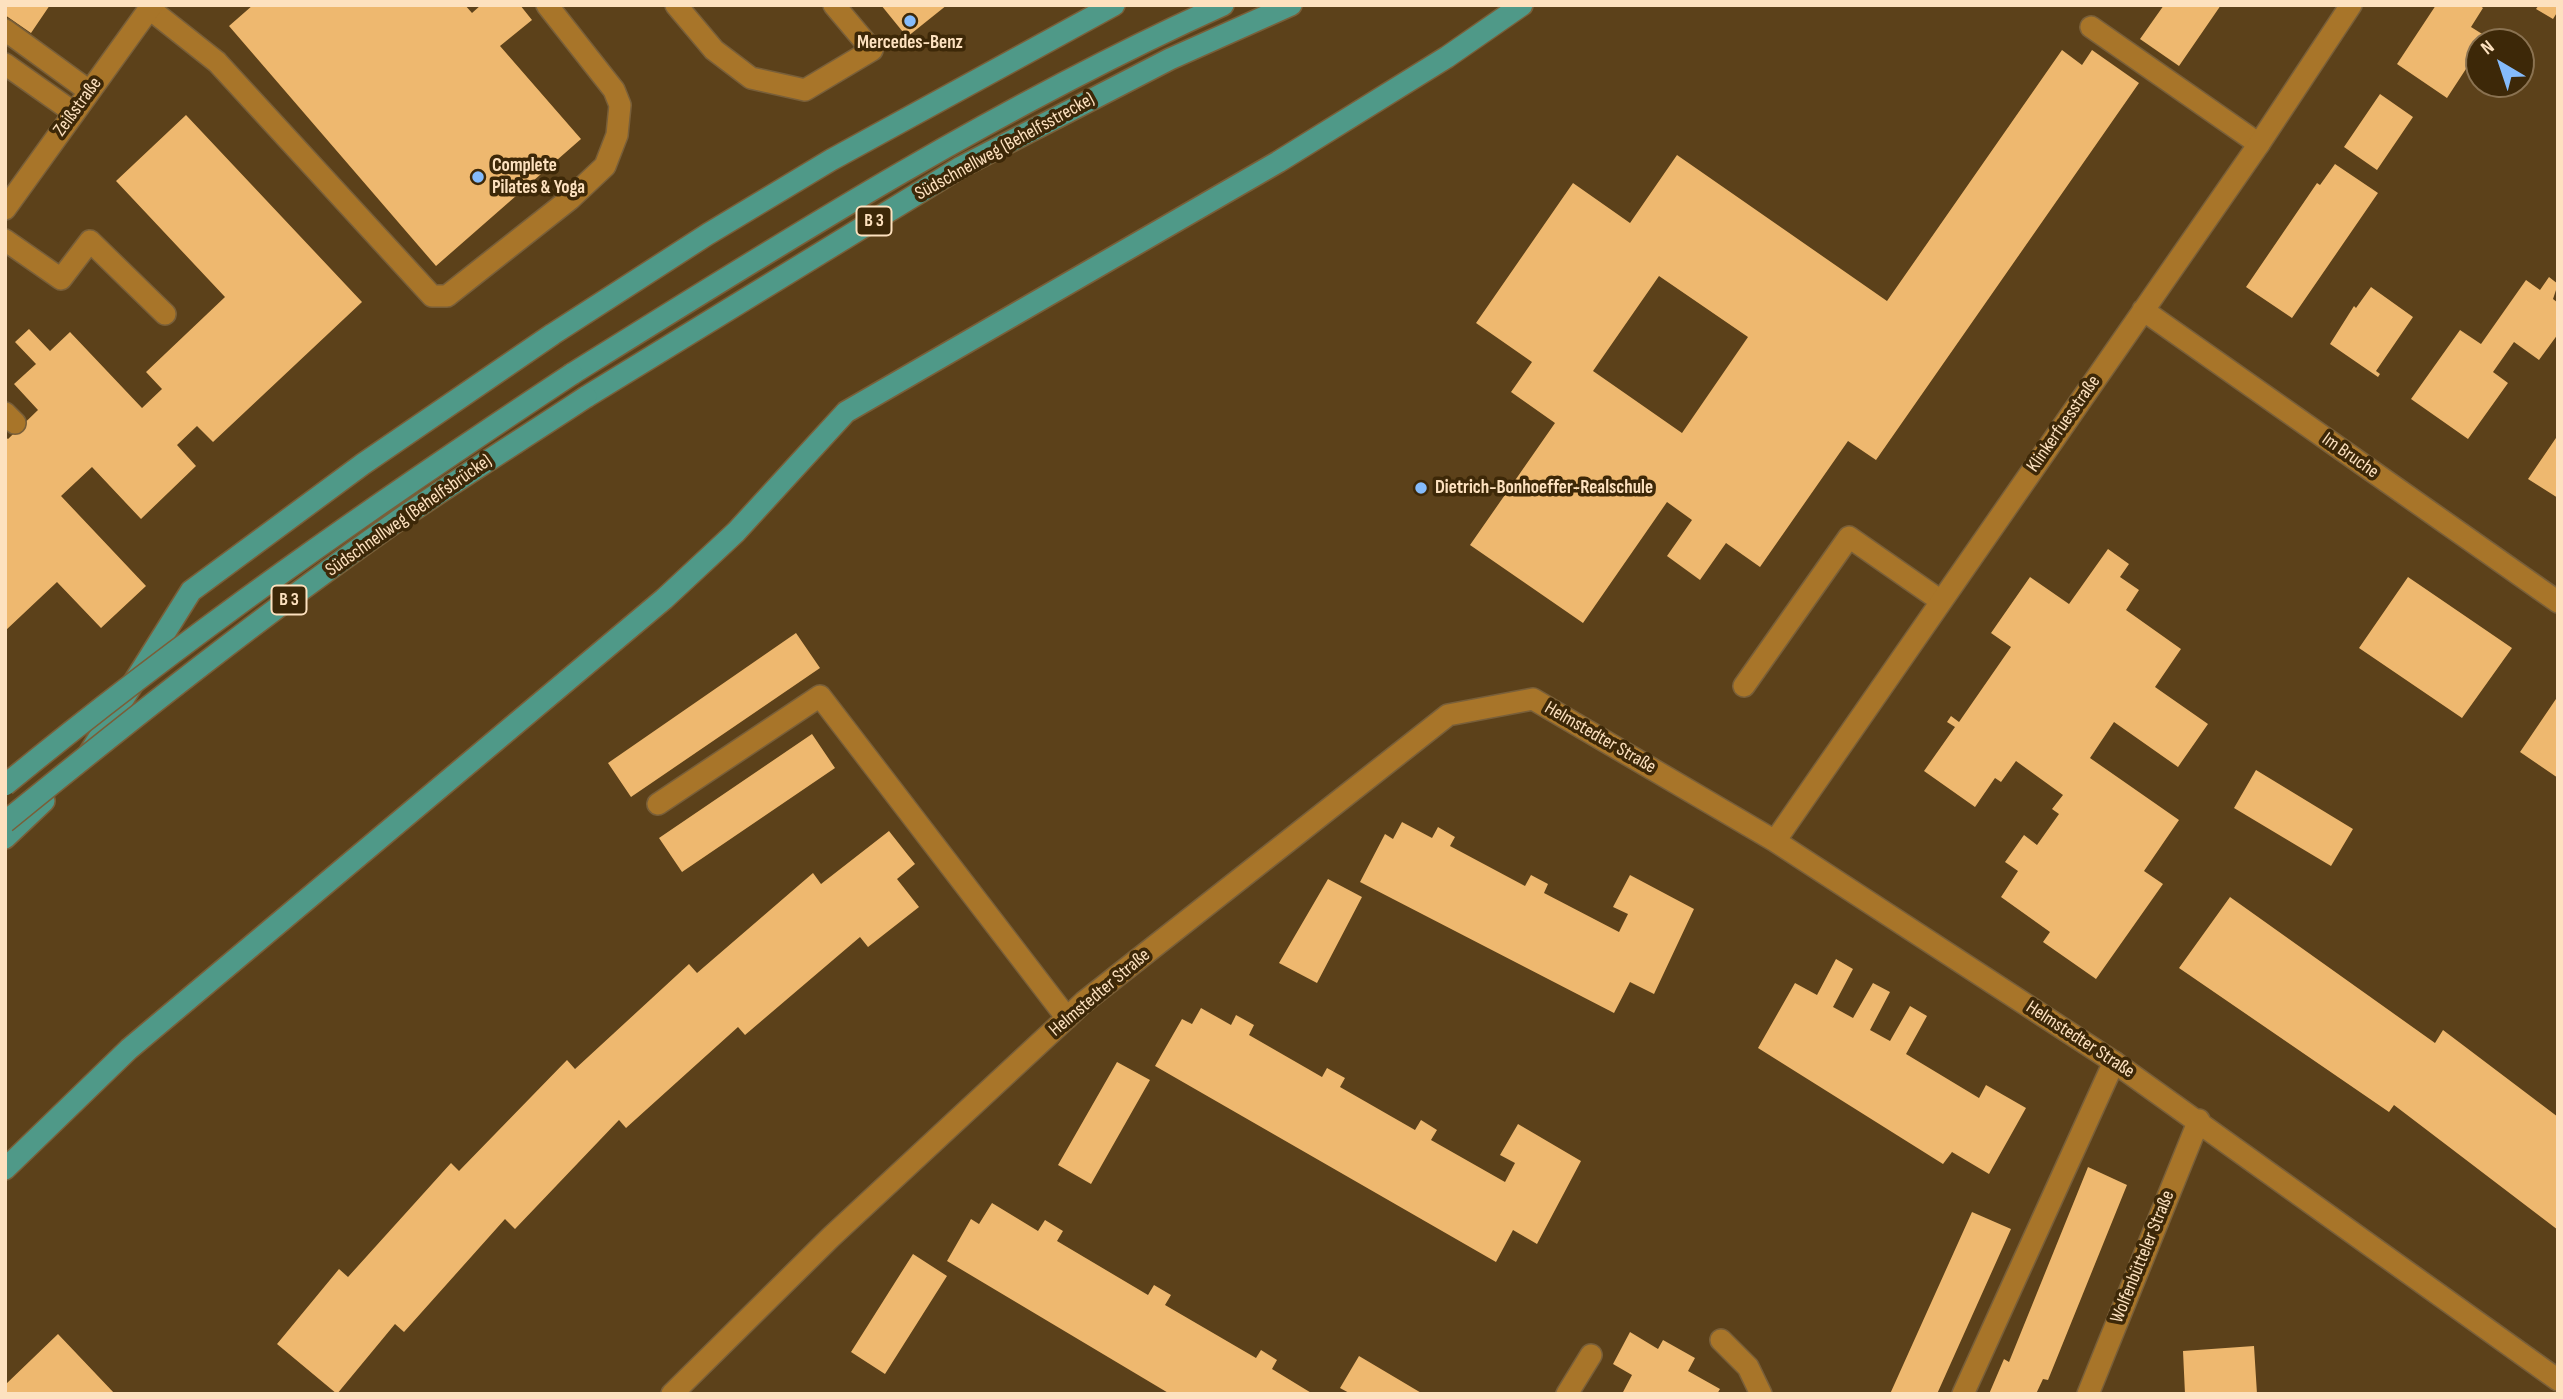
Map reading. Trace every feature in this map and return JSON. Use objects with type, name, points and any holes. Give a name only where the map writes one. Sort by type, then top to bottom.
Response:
[{"type":"highway","points":[[5,838],[83,762],[191,591],[363,464],[553,334],[708,234],[879,132],[1114,5]]},
{"type":"highway","name":"Südschnellweg (Behelfsstrecke)","points":[[572,374],[778,245],[950,145],[1162,32],[1223,5]]},
{"type":"highway","name":"Südschnellweg (Behelfsstrecke)","points":[[586,397],[961,167],[1158,65],[1292,5]]},
{"type":"highway","points":[[5,1169],[129,1049],[664,599],[736,532],[846,412],[1278,162],[1447,57],[1522,5]]},
{"type":"highway","name":"Südschnellweg (Behelfsbrücke)","points":[[5,785],[90,715],[254,590],[386,497],[572,374]]},
{"type":"highway","name":"Südschnellweg (Behelfsbrücke)","points":[[5,822],[107,738],[282,605],[400,519],[586,397]]},
{"type":"street","points":[[151,7],[216,62],[432,296],[440,299],[570,199],[605,166],[617,135],[620,105],[614,90],[547,5]]},
{"type":"street","points":[[676,5],[714,50],[751,78],[805,90],[872,50],[834,5]]},
{"type":"street","name":"Klinkerfuesstraße","points":[[1775,841],[2259,144],[2351,5]]},
{"type":"street","name":"Zeißstraße","points":[[5,209],[151,7]]},
{"type":"street","points":[[2091,27],[2259,144]]},
{"type":"street","points":[[5,30],[89,91]]},
{"type":"street","points":[[5,64],[73,112]]},
{"type":"street","points":[[5,240],[61,279],[90,241],[165,314]]},
{"type":"street","name":"Im Bruche","points":[[2143,310],[2558,602]]},
{"type":"street","points":[[1744,686],[1849,537],[1941,601]]},
{"type":"street","points":[[659,804],[820,696],[1067,1018]]},
{"type":"street","name":"Helmstedter Straße","points":[[672,1394],[831,1237],[1067,1018],[1448,715],[1533,699],[1775,841],[2114,1062],[2199,1120],[2558,1380]]},
{"type":"street","points":[[1963,1394],[2114,1062]]},
{"type":"street","name":"Wolfenbütteler Straße","points":[[2088,1394],[2199,1120]]},
{"type":"street","points":[[1721,1340],[1748,1367],[1761,1394]]},
{"type":"street","points":[[1567,1394],[1591,1355]]},
{"type":"building","points":[[5,5],[50,5],[31,33],[5,15]]},
{"type":"building","points":[[253,5],[465,5],[472,13],[481,5],[520,5],[532,20],[500,46],[581,139],[436,266],[229,26]]},
{"type":"building","name":"Mercedes-Benz","points":[[881,5],[947,5],[907,37]]},
{"type":"building","points":[[2164,5],[2221,5],[2179,66],[2140,39]]},
{"type":"building","points":[[2436,5],[2479,5],[2483,8],[2473,28],[2465,28],[2465,70],[2447,98],[2397,64]]},
{"type":"building","points":[[2539,5],[2558,5],[2558,11],[2553,19],[2536,9]]},
{"type":"building","points":[[2062,50],[2082,65],[2092,50],[2139,83],[1876,460],[1848,441],[1760,567],[1726,543],[1700,580],[1667,556],[1692,520],[1667,502],[1583,623],[1470,545],[1555,423],[1511,392],[1532,362],[1476,323],[1573,183],[1630,223],[1677,155],[1887,301]],"holes":[[[1659,276],[1748,337],[1682,433],[1593,371]]]},
{"type":"building","points":[[2380,94],[2413,117],[2377,170],[2344,147]]},
{"type":"building","points":[[186,115],[362,302],[213,442],[197,426],[177,445],[196,466],[141,519],[92,467],[61,496],[146,586],[101,628],[57,582],[5,631],[5,437],[8,439],[38,410],[14,384],[36,364],[15,342],[29,329],[50,351],[70,332],[142,408],[162,389],[146,372],[225,297],[116,181]]},
{"type":"building","points":[[2335,164],[2378,193],[2292,318],[2246,287],[2317,183],[2320,185]]},
{"type":"building","points":[[2549,277],[2558,284],[2553,299],[2558,303],[2558,334],[2539,360],[2514,342],[2493,372],[2508,383],[2468,439],[2411,399],[2460,330],[2481,344],[2526,280],[2540,290]]},
{"type":"building","points":[[2371,287],[2413,317],[2376,371],[2380,374],[2378,377],[2330,344],[2354,306],[2356,308]]},
{"type":"building","points":[[2558,435],[2558,498],[2528,479]]},
{"type":"building","points":[[2108,549],[2129,564],[2120,577],[2139,590],[2126,610],[2181,649],[2155,687],[2208,724],[2178,767],[2114,722],[2090,758],[2179,820],[2144,871],[2163,884],[2096,979],[2043,942],[2050,932],[2001,897],[2018,871],[2005,862],[2024,835],[2037,845],[2059,814],[2052,809],[2063,795],[2016,761],[2001,782],[1995,778],[1975,807],[1924,771],[1955,727],[1947,722],[1951,716],[1959,722],[2011,647],[1991,633],[2030,577],[2069,604]]},
{"type":"building","points":[[2408,577],[2512,648],[2462,718],[2359,648]]},
{"type":"building","points":[[796,633],[820,668],[631,797],[608,763]]},
{"type":"building","points":[[2558,696],[2558,778],[2520,752]]},
{"type":"building","points":[[812,734],[835,768],[682,872],[659,838]]},
{"type":"building","points":[[2256,770],[2353,829],[2331,866],[2234,808]]},
{"type":"building","points":[[1402,822],[1432,838],[1438,827],[1455,837],[1450,846],[1525,886],[1531,875],[1548,884],[1544,893],[1619,932],[1628,914],[1613,907],[1630,875],[1694,909],[1654,994],[1630,982],[1614,1013],[1360,882],[1385,834],[1393,839]]},
{"type":"building","points":[[889,831],[915,864],[897,879],[919,907],[868,947],[860,937],[745,1035],[738,1027],[626,1128],[619,1120],[515,1229],[505,1219],[404,1332],[395,1324],[337,1394],[277,1344],[339,1269],[348,1277],[451,1163],[459,1171],[567,1060],[575,1069],[689,964],[697,973],[813,873],[821,884]]},
{"type":"building","points":[[1328,879],[1362,897],[1317,983],[1279,963]]},
{"type":"building","points":[[2230,897],[2435,1043],[2443,1030],[2558,1117],[2558,1230],[2394,1105],[2389,1112],[2179,968]]},
{"type":"building","points":[[1836,959],[1853,969],[1833,1007],[1853,1018],[1873,983],[1890,992],[1870,1030],[1890,1041],[1910,1006],[1927,1016],[1906,1054],[1979,1098],[1986,1085],[2026,1108],[1989,1174],[1952,1152],[1943,1164],[1758,1048],[1795,983],[1817,995]]},
{"type":"building","points":[[1201,1008],[1231,1025],[1236,1015],[1254,1025],[1249,1035],[1322,1077],[1327,1068],[1345,1078],[1340,1087],[1415,1130],[1421,1120],[1437,1130],[1431,1140],[1505,1182],[1515,1163],[1500,1155],[1518,1124],[1581,1161],[1537,1244],[1513,1230],[1496,1262],[1155,1066],[1182,1019],[1192,1024]]},
{"type":"building","points":[[1117,1062],[1150,1080],[1091,1184],[1058,1165]]},
{"type":"building","points":[[2088,1167],[2127,1185],[2048,1380],[2043,1379],[2036,1394],[1989,1394],[2004,1359],[2009,1362]]},
{"type":"building","points":[[992,1203],[1038,1231],[1045,1220],[1063,1231],[1057,1241],[1148,1295],[1154,1285],[1171,1295],[1165,1305],[1256,1358],[1261,1350],[1277,1360],[1272,1369],[1313,1394],[1170,1394],[947,1261],[971,1219],[979,1224]]},
{"type":"building","points":[[1972,1212],[2011,1229],[1937,1394],[1890,1394]]},
{"type":"building","points":[[913,1254],[947,1276],[885,1374],[851,1352]]},
{"type":"building","points":[[1630,1332],[1658,1349],[1663,1340],[1695,1358],[1688,1371],[1720,1389],[1717,1394],[1622,1394],[1632,1375],[1613,1364]]},
{"type":"building","points":[[58,1334],[115,1394],[5,1394],[5,1385]]},
{"type":"building","points":[[2254,1346],[2257,1394],[2185,1394],[2183,1351]]},
{"type":"building","points":[[1359,1356],[1423,1394],[1351,1394],[1340,1388]]},
{"type":"place","name":"Mercedes-Benz","points":[[910,21]]},
{"type":"place","name":"Complete Pilates & Yoga","points":[[478,177]]},
{"type":"place","name":"Dietrich-Bonhoeffer-Realschule","points":[[1421,488]]}]
